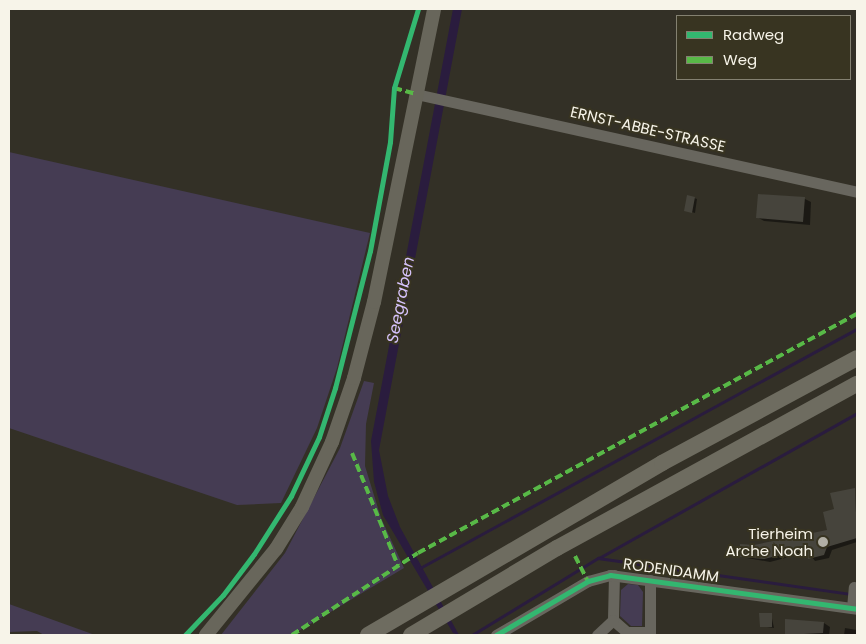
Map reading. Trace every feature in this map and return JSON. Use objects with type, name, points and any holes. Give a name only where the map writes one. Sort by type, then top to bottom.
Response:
[{"type":"highway","points":[[368,635],[662,463],[857,358]]},
{"type":"highway","points":[[411,635],[744,443],[857,384]]},
{"type":"main road","points":[[206,635],[249,586],[280,543],[332,442],[354,378],[374,302],[434,9]]},
{"type":"street","name":"ERNST-ABBE-STRASSE","points":[[416,94],[451,100],[857,192]]},
{"type":"street","name":"RODENDAMM","points":[[496,635],[588,581],[614,575],[854,606]]},
{"type":"street","points":[[597,635],[612,620],[614,575]]},
{"type":"street","points":[[612,620],[628,632],[650,634],[650,580]]},
{"type":"street","points":[[854,588],[854,606]]},
{"type":"shaded area","points":[[9,152],[370,233],[337,368],[317,428],[281,503],[237,505],[9,428]]},
{"type":"shaded area","points":[[364,381],[374,383],[366,424],[365,466],[381,518],[404,568],[292,635],[221,635],[285,553],[340,448]]},
{"type":"shaded area","points":[[628,584],[638,585],[643,592],[642,626],[631,626],[620,616],[621,590]]},
{"type":"shaded area","points":[[9,604],[95,635],[44,635],[37,631],[9,632]]},
{"type":"water","name":"Seegraben","points":[[453,9],[462,9],[379,450],[388,496],[400,527],[459,635],[453,633],[383,515],[374,482],[371,441]]},
{"type":"building","points":[[758,194],[805,197],[803,222],[756,218]]},
{"type":"building","points":[[687,195],[695,197],[692,213],[684,211]]},
{"type":"building","points":[[855,488],[857,538],[827,547],[824,555],[808,559],[806,549],[764,559],[740,557],[740,544],[754,545],[827,530],[823,512],[834,509],[830,493]]},
{"type":"building","points":[[759,613],[772,613],[772,627],[760,627]]},
{"type":"building","points":[[785,619],[824,622],[823,633],[785,635]]},
{"type":"waterway","points":[[420,568],[857,329]]},
{"type":"waterway","points":[[599,558],[857,413]]},
{"type":"waterway","points":[[472,635],[598,558],[851,594]]},
{"type":"marked path","points":[[394,88],[416,94]]},
{"type":"marked path","points":[[292,635],[418,553],[857,314]]},
{"type":"marked path","points":[[352,453],[398,566]]},
{"type":"marked path","points":[[575,556],[588,581]]},
{"type":"cycle path","points":[[185,635],[223,595],[254,554],[291,496],[319,437],[335,388],[370,251],[390,142],[394,88],[418,9]]},
{"type":"cycle path","points":[[496,635],[588,581],[610,575],[857,609]]},
{"type":"place","name":"Tierheim Arche Noah","points":[[823,542]]}]
